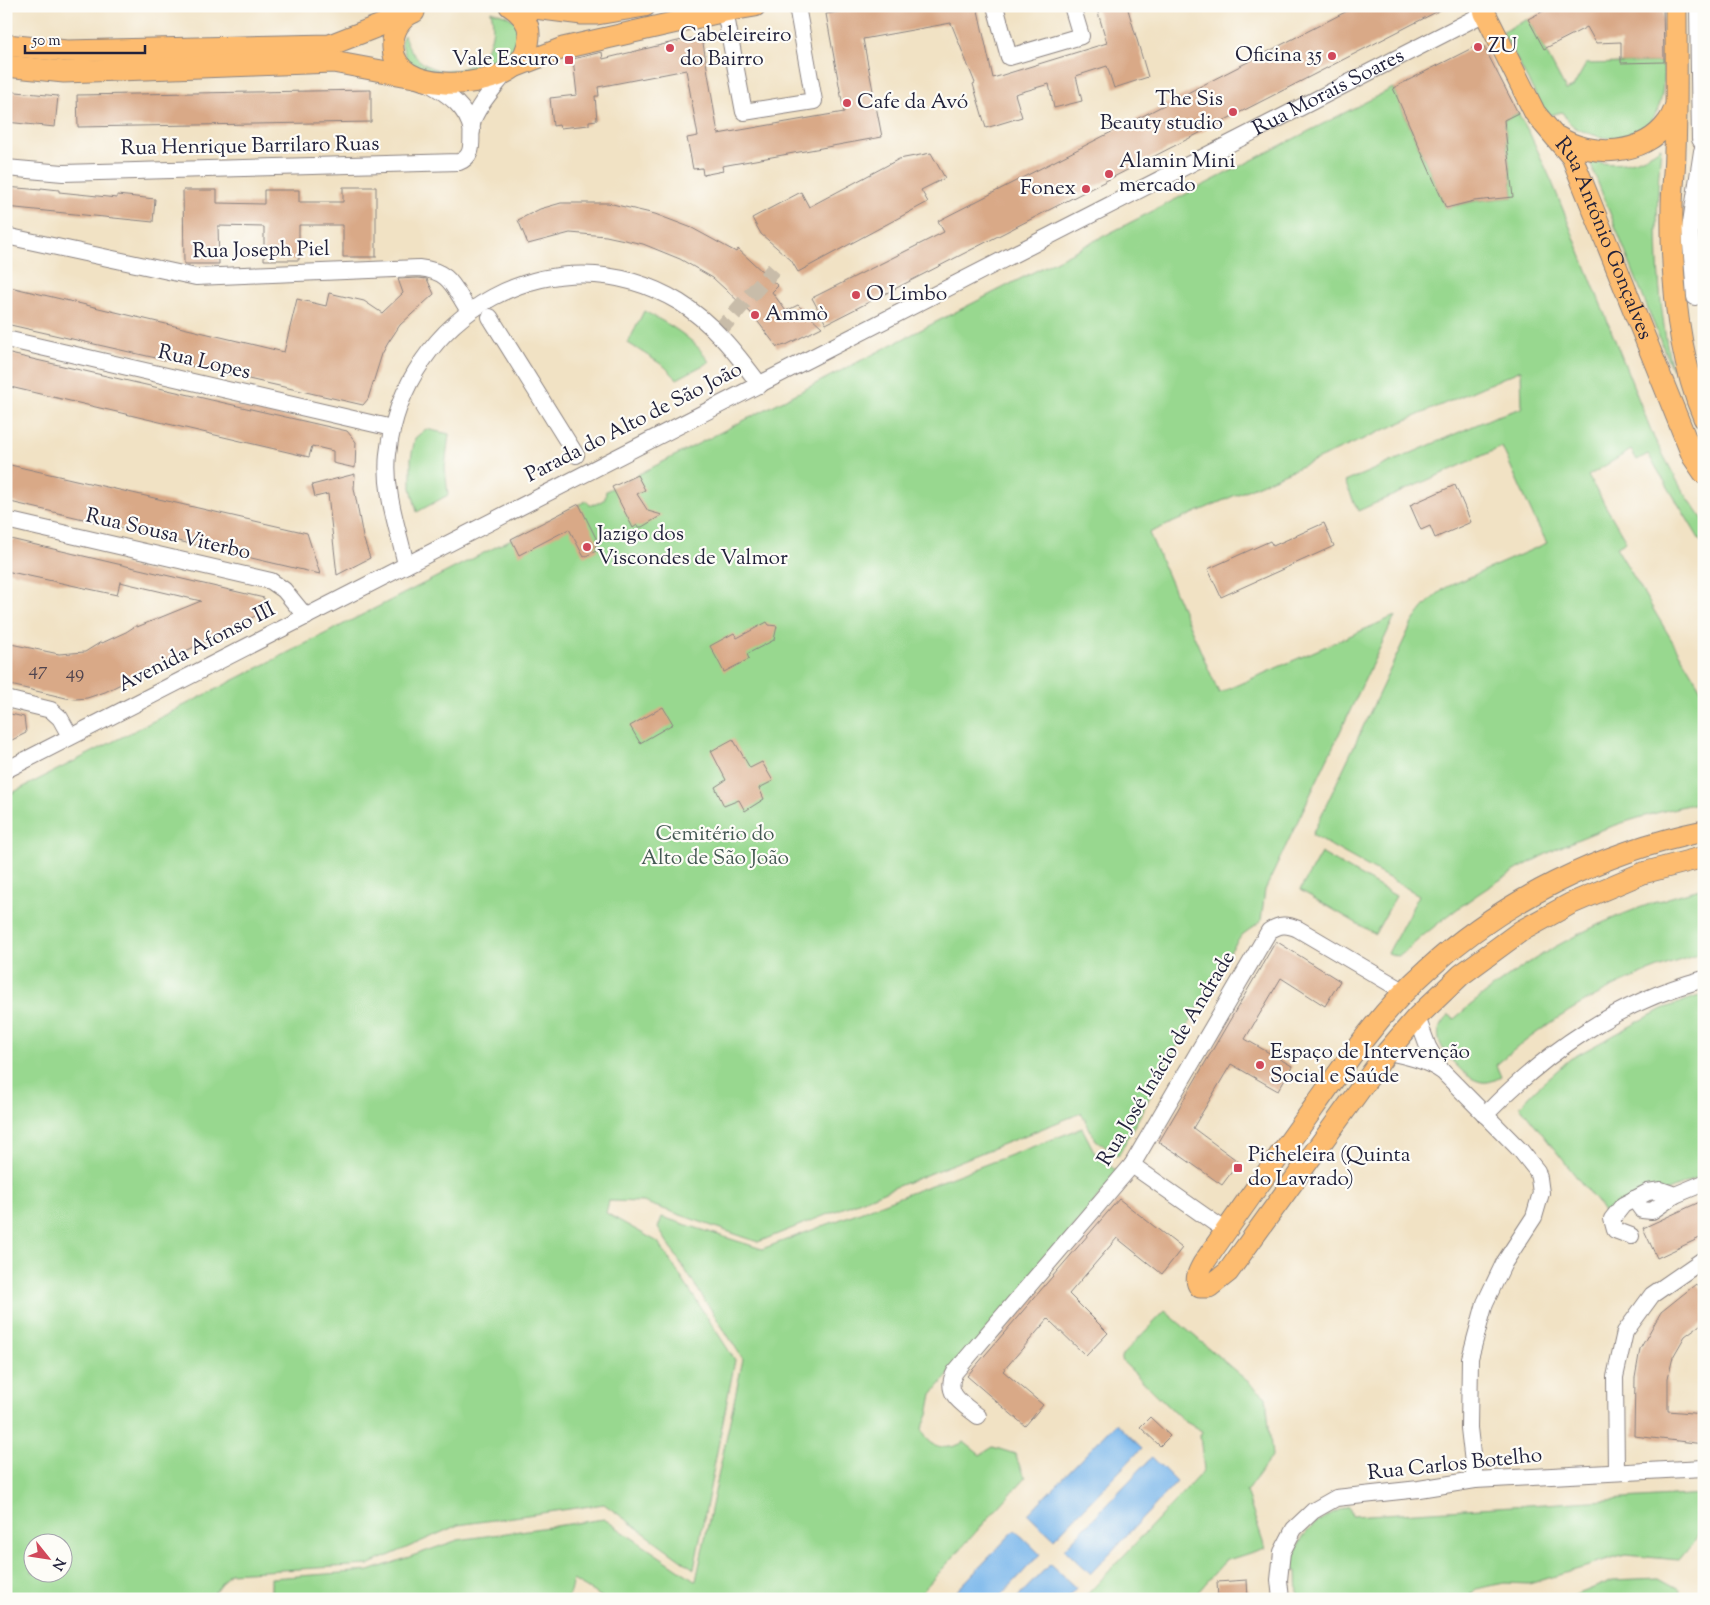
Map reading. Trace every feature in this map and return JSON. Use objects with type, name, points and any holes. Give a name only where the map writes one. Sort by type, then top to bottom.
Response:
[{"type":"main road","points":[[510,6],[522,15],[529,32],[525,54],[511,69]]},
{"type":"main road","points":[[519,6],[582,14],[597,14],[645,6]]},
{"type":"main road","points":[[6,66],[64,72],[333,62],[441,82],[472,82],[483,80],[563,48],[725,9],[755,6]]},
{"type":"main road","name":"Rua António Gonçalves","points":[[1676,6],[1675,152],[1672,210],[1676,292],[1682,348],[1692,387],[1704,418]]},
{"type":"main road","points":[[418,78],[402,69],[395,57],[393,47],[394,33],[397,27],[406,16],[420,8]]},
{"type":"main road","points":[[6,45],[67,51],[330,45],[420,8]]},
{"type":"main road","name":"Rua António Gonçalves","points":[[1489,9],[1535,114],[1572,157],[1693,457],[1704,473]]},
{"type":"main road","points":[[1552,133],[1574,146],[1586,150],[1606,151],[1625,149],[1637,145],[1659,132],[1668,122],[1675,108]]},
{"type":"main road","points":[[1704,832],[1674,838],[1618,856],[1568,876],[1537,892],[1478,928],[1442,956],[1405,992],[1346,1062],[1200,1270],[1197,1283],[1200,1287],[1209,1287],[1228,1272],[1387,1052],[1417,1017],[1476,963],[1552,913],[1631,878],[1663,867],[1704,857]]},
{"type":"street","points":[[725,9],[744,112],[814,101],[797,6]]},
{"type":"street","points":[[996,6],[1009,57],[1081,36],[1072,6]]},
{"type":"street","points":[[1695,297],[1690,229],[1704,147],[1700,139],[1698,6]]},
{"type":"street","name":"Rua Morais Soares","points":[[760,385],[1489,9]]},
{"type":"street","name":"Rua Henrique Barrilaro Ruas","points":[[6,168],[63,173],[455,163],[463,161],[469,155],[472,147],[473,120],[511,69]]},
{"type":"street","points":[[418,78],[452,97],[467,118],[472,131]]},
{"type":"street","name":"Rua Joseph Piel","points":[[6,236],[196,277],[431,269],[447,277],[469,311]]},
{"type":"street","name":"Parada do Alto de São João","points":[[584,276],[615,278],[647,287],[678,301],[705,321],[727,342],[760,385],[406,565],[389,498],[388,455],[392,428],[401,400],[417,367],[440,337],[469,311],[499,294],[517,286],[552,278],[584,276]]},
{"type":"street","name":"Parada do Alto de São João","points":[[490,318],[576,455]]},
{"type":"street","name":"Rua Lopes","points":[[6,339],[392,428]]},
{"type":"street","name":"Rua Sousa Viterbo","points":[[6,520],[270,581],[284,590],[306,617]]},
{"type":"street","name":"Avenida Afonso III","points":[[6,770],[406,565]]},
{"type":"street","points":[[6,699],[52,710],[60,718],[70,736]]},
{"type":"street","name":"Rua José Inácio de Andrade","points":[[978,1416],[962,1403],[951,1390],[950,1384],[956,1372],[1132,1165],[1269,931],[1278,925],[1298,929],[1405,992]]},
{"type":"street","points":[[1485,1115],[1516,1084],[1556,1050],[1600,1021],[1640,1001],[1704,978]]},
{"type":"street","points":[[1417,1017],[1428,1046],[1442,1072]]},
{"type":"street","points":[[1387,1052],[1415,1058],[1434,1066],[1442,1072],[1531,1162],[1539,1178],[1540,1202],[1534,1217],[1504,1263],[1485,1303],[1470,1358],[1470,1428],[1475,1480]]},
{"type":"street","points":[[1132,1165],[1226,1231]]},
{"type":"street","points":[[1631,1236],[1615,1230],[1612,1219],[1623,1204],[1648,1192],[1661,1190],[1675,1195],[1704,1183]]},
{"type":"street","points":[[1616,1472],[1615,1377],[1625,1332],[1652,1295],[1704,1259]]},
{"type":"street","name":"Rua Carlos Botelho","points":[[1280,1599],[1282,1552],[1294,1529],[1313,1511],[1336,1498],[1419,1489],[1475,1480],[1704,1468]]},
{"type":"green space","points":[[491,11],[505,15],[517,22],[522,41],[509,58],[484,70],[456,75],[419,68],[407,61],[401,41],[404,35],[414,54],[427,66],[443,71],[460,69],[475,62],[486,49],[492,32]]},
{"type":"green space","points":[[1528,19],[1566,90],[1573,87],[1586,64],[1664,62],[1661,99],[1651,121],[1644,128],[1627,137],[1608,138],[1577,129],[1562,112],[1547,116],[1502,32]]},
{"type":"green space","name":"Cemitério do Alto de São João","points":[[1393,88],[1446,208],[1475,201],[1513,197],[1504,120],[1518,113],[1552,182],[1654,438],[1681,488],[1704,521],[1704,541],[1701,542],[1648,454],[1637,460],[1631,450],[1588,476],[1626,541],[1616,547],[1704,694],[1704,801],[1622,823],[1562,846],[1505,877],[1477,895],[1401,955],[1397,956],[1388,953],[1419,895],[1312,835],[1412,623],[1420,612],[1447,587],[1547,543],[1502,447],[1358,511],[1345,482],[1494,417],[1522,408],[1521,370],[1149,533],[1219,693],[1395,616],[1265,890],[1261,921],[1242,935],[1222,963],[1118,1156],[1096,1140],[1081,1113],[758,1242],[643,1202],[609,1201],[606,1213],[658,1242],[735,1360],[694,1569],[604,1504],[458,1525],[368,1565],[229,1573],[210,1599],[6,1599],[6,796],[586,501],[590,505],[605,499],[606,491]]},
{"type":"green space","points":[[1661,147],[1657,231],[1658,259],[1663,315],[1672,370],[1589,160],[1617,164],[1645,157]]},
{"type":"green space","points":[[644,311],[688,338],[709,362],[677,379],[664,366],[628,343]]},
{"type":"green space","points":[[426,429],[449,434],[445,468],[448,495],[417,512],[411,488],[411,458],[415,438]]},
{"type":"green space","points":[[1321,853],[1396,896],[1375,934],[1300,890]]},
{"type":"green space","points":[[1704,888],[1704,953],[1646,972],[1569,1011],[1520,1045],[1496,1065],[1501,1077],[1487,1082],[1474,1080],[1456,1065],[1442,1047],[1438,1035],[1443,1022],[1449,1015],[1454,1019],[1511,974],[1541,955],[1571,938],[1635,909]]},
{"type":"green space","points":[[1704,994],[1704,1176],[1606,1214],[1520,1106],[1570,1059],[1662,1009]]},
{"type":"green space","points":[[1082,1128],[1096,1155],[1118,1172],[1052,1255],[932,1394],[928,1415],[922,1428],[928,1440],[939,1446],[951,1447],[964,1442],[980,1455],[993,1447],[1015,1454],[1026,1477],[915,1599],[605,1599],[573,1580],[568,1599],[503,1599],[502,1594],[484,1599],[271,1599],[271,1578],[369,1571],[458,1540],[604,1519],[696,1581],[743,1359],[658,1228],[662,1217],[762,1249]]},
{"type":"green space","points":[[1165,1311],[1266,1397],[1272,1456],[1246,1492],[1265,1548],[1225,1561],[1192,1599],[1083,1599],[1204,1470],[1200,1436],[1202,1431],[1184,1421],[1122,1361],[1122,1355]]},
{"type":"green space","points":[[1704,1494],[1704,1530],[1679,1560],[1625,1555],[1529,1584],[1504,1583],[1476,1589],[1467,1598],[1298,1599],[1297,1571],[1292,1570],[1298,1546],[1304,1536],[1318,1522],[1349,1506],[1352,1516]]},
{"type":"green space","points":[[1659,1578],[1679,1589],[1682,1599],[1566,1599],[1613,1580]]},
{"type":"water","points":[[1116,1423],[1142,1448],[1054,1539],[1028,1514]]},
{"type":"water","points":[[1152,1457],[1177,1482],[1090,1574],[1064,1549]]},
{"type":"water","points":[[1015,1530],[1040,1554],[998,1599],[949,1599]]},
{"type":"water","points":[[1050,1564],[1076,1588],[1066,1599],[1016,1599]]},
{"type":"building","points":[[876,6],[977,6],[993,78],[1107,43],[1096,6],[1127,6],[1148,77],[1114,88],[1107,66],[1076,76],[1082,101],[1054,108],[1049,84],[1015,94],[1022,117],[986,128],[973,84],[975,83],[951,23],[863,39],[882,137],[722,166],[723,171],[703,175],[702,168],[693,169],[687,138],[698,136],[686,70],[598,87],[599,96],[595,96],[597,120],[589,121],[589,125],[560,128],[559,125],[553,126],[550,98],[577,95],[573,59],[602,52],[603,59],[702,37],[718,134],[844,112],[826,14]]},
{"type":"building","points":[[1357,6],[1448,6],[826,324],[812,298],[944,232],[938,221]]},
{"type":"building","points":[[1553,6],[1663,6],[1664,62],[1621,63],[1621,42],[1596,43],[1587,27],[1544,49],[1528,19]]},
{"type":"building","points":[[1482,43],[1518,113],[1504,120],[1513,197],[1474,201],[1446,208],[1393,88]]},
{"type":"building","points":[[371,90],[371,122],[78,127],[77,95]]},
{"type":"building","points":[[6,91],[58,96],[55,127],[6,122]]},
{"type":"building","points":[[931,153],[945,178],[921,190],[928,202],[798,272],[791,260],[761,234],[752,218],[801,192],[809,207],[899,159]]},
{"type":"building","points":[[6,187],[41,190],[41,188],[59,190],[59,192],[117,198],[117,195],[155,199],[153,222],[6,207]]},
{"type":"building","points":[[343,187],[376,187],[376,257],[343,257],[343,225],[299,225],[299,260],[264,260],[264,227],[218,226],[219,264],[184,264],[183,190],[217,190],[217,203],[264,204],[264,190],[299,190],[299,202],[343,202]]},
{"type":"building","points":[[561,203],[608,203],[655,214],[692,228],[736,252],[738,249],[778,286],[772,292],[786,311],[798,305],[822,327],[786,345],[777,347],[752,314],[713,278],[680,259],[643,244],[606,236],[570,233],[528,244],[518,220],[540,209]]},
{"type":"building","points":[[398,279],[427,279],[434,294],[400,325],[388,343],[382,354],[368,399],[363,405],[6,324],[6,286],[284,352],[297,299],[326,306],[329,293],[364,301],[382,313],[403,293]]},
{"type":"building","points":[[6,353],[347,431],[356,442],[355,468],[333,463],[333,451],[312,446],[309,457],[6,386]]},
{"type":"building","points":[[6,464],[307,533],[320,574],[6,501]]},
{"type":"building","points":[[355,474],[354,488],[363,537],[370,558],[337,575],[328,494],[315,497],[312,485]]},
{"type":"building","points":[[637,475],[645,490],[637,494],[648,511],[662,515],[642,527],[637,525],[633,528],[612,487]]},
{"type":"building","points":[[1455,485],[1471,522],[1435,538],[1430,526],[1421,530],[1410,505]]},
{"type":"building","points":[[579,504],[599,544],[595,546],[598,550],[584,557],[569,529],[519,555],[511,539]]},
{"type":"building","points":[[1324,523],[1334,546],[1221,597],[1208,569],[1270,541],[1273,546]]},
{"type":"building","points":[[6,538],[264,598],[265,611],[105,692],[87,698],[66,698],[6,684],[6,643],[59,654],[85,652],[101,642],[126,632],[137,625],[137,627],[201,601],[120,582],[117,595],[6,571]]},
{"type":"building","points":[[767,622],[769,625],[777,626],[774,640],[747,654],[749,659],[724,672],[710,646],[734,633],[737,638]]},
{"type":"building","points":[[663,707],[673,724],[640,743],[630,726]]},
{"type":"building","points":[[6,713],[24,717],[26,733],[6,743]]},
{"type":"building","points":[[733,739],[750,768],[762,762],[773,781],[759,788],[764,799],[745,811],[739,800],[724,806],[715,787],[726,780],[711,751]]},
{"type":"building","points":[[1276,941],[1340,981],[1325,1006],[1281,978],[1245,1039],[1292,1066],[1278,1091],[1231,1064],[1193,1128],[1239,1162],[1222,1185],[1159,1142]]},
{"type":"building","points":[[1119,1199],[1182,1248],[1162,1274],[1117,1238],[1069,1294],[1108,1333],[1086,1356],[1048,1319],[1003,1371],[1043,1405],[1025,1426],[967,1376]]},
{"type":"building","points":[[1704,1200],[1704,1236],[1657,1258],[1643,1228]]},
{"type":"building","points":[[1696,1284],[1700,1289],[1704,1286],[1704,1322],[1685,1336],[1673,1357],[1668,1378],[1668,1411],[1704,1414],[1704,1444],[1634,1436],[1635,1378],[1640,1349],[1661,1312]]},
{"type":"building","points":[[1150,1417],[1170,1436],[1160,1446],[1140,1427]]},
{"type":"building","points":[[1247,1580],[1248,1599],[1218,1599],[1217,1582]]},
{"type":"tunnel","points":[[718,332],[774,269]]},
{"type":"place","name":"ZU","points":[[1478,47]]},
{"type":"place","name":"Cabeleireiro do Bairro","points":[[670,48]]},
{"type":"place","name":"Oficina 35","points":[[1332,56]]},
{"type":"place","name":"Vale Escuro","points":[[569,60]]},
{"type":"place","name":"Cafe da Avó","points":[[847,103]]},
{"type":"place","name":"The Sis Beauty studio","points":[[1233,112]]},
{"type":"place","name":"Alamin Mini mercado","points":[[1109,174]]},
{"type":"place","name":"Fonex","points":[[1086,189]]},
{"type":"place","name":"O Limbo","points":[[856,295]]},
{"type":"place","name":"Ammò","points":[[755,315]]},
{"type":"place","name":"Jazigo dos Viscondes de Valmor","points":[[587,547]]},
{"type":"place","name":"Espaço de Intervenção Social e Saúde","points":[[1260,1065]]},
{"type":"place","name":"Picheleira (Quinta do Lavrado)","points":[[1238,1168]]}]
